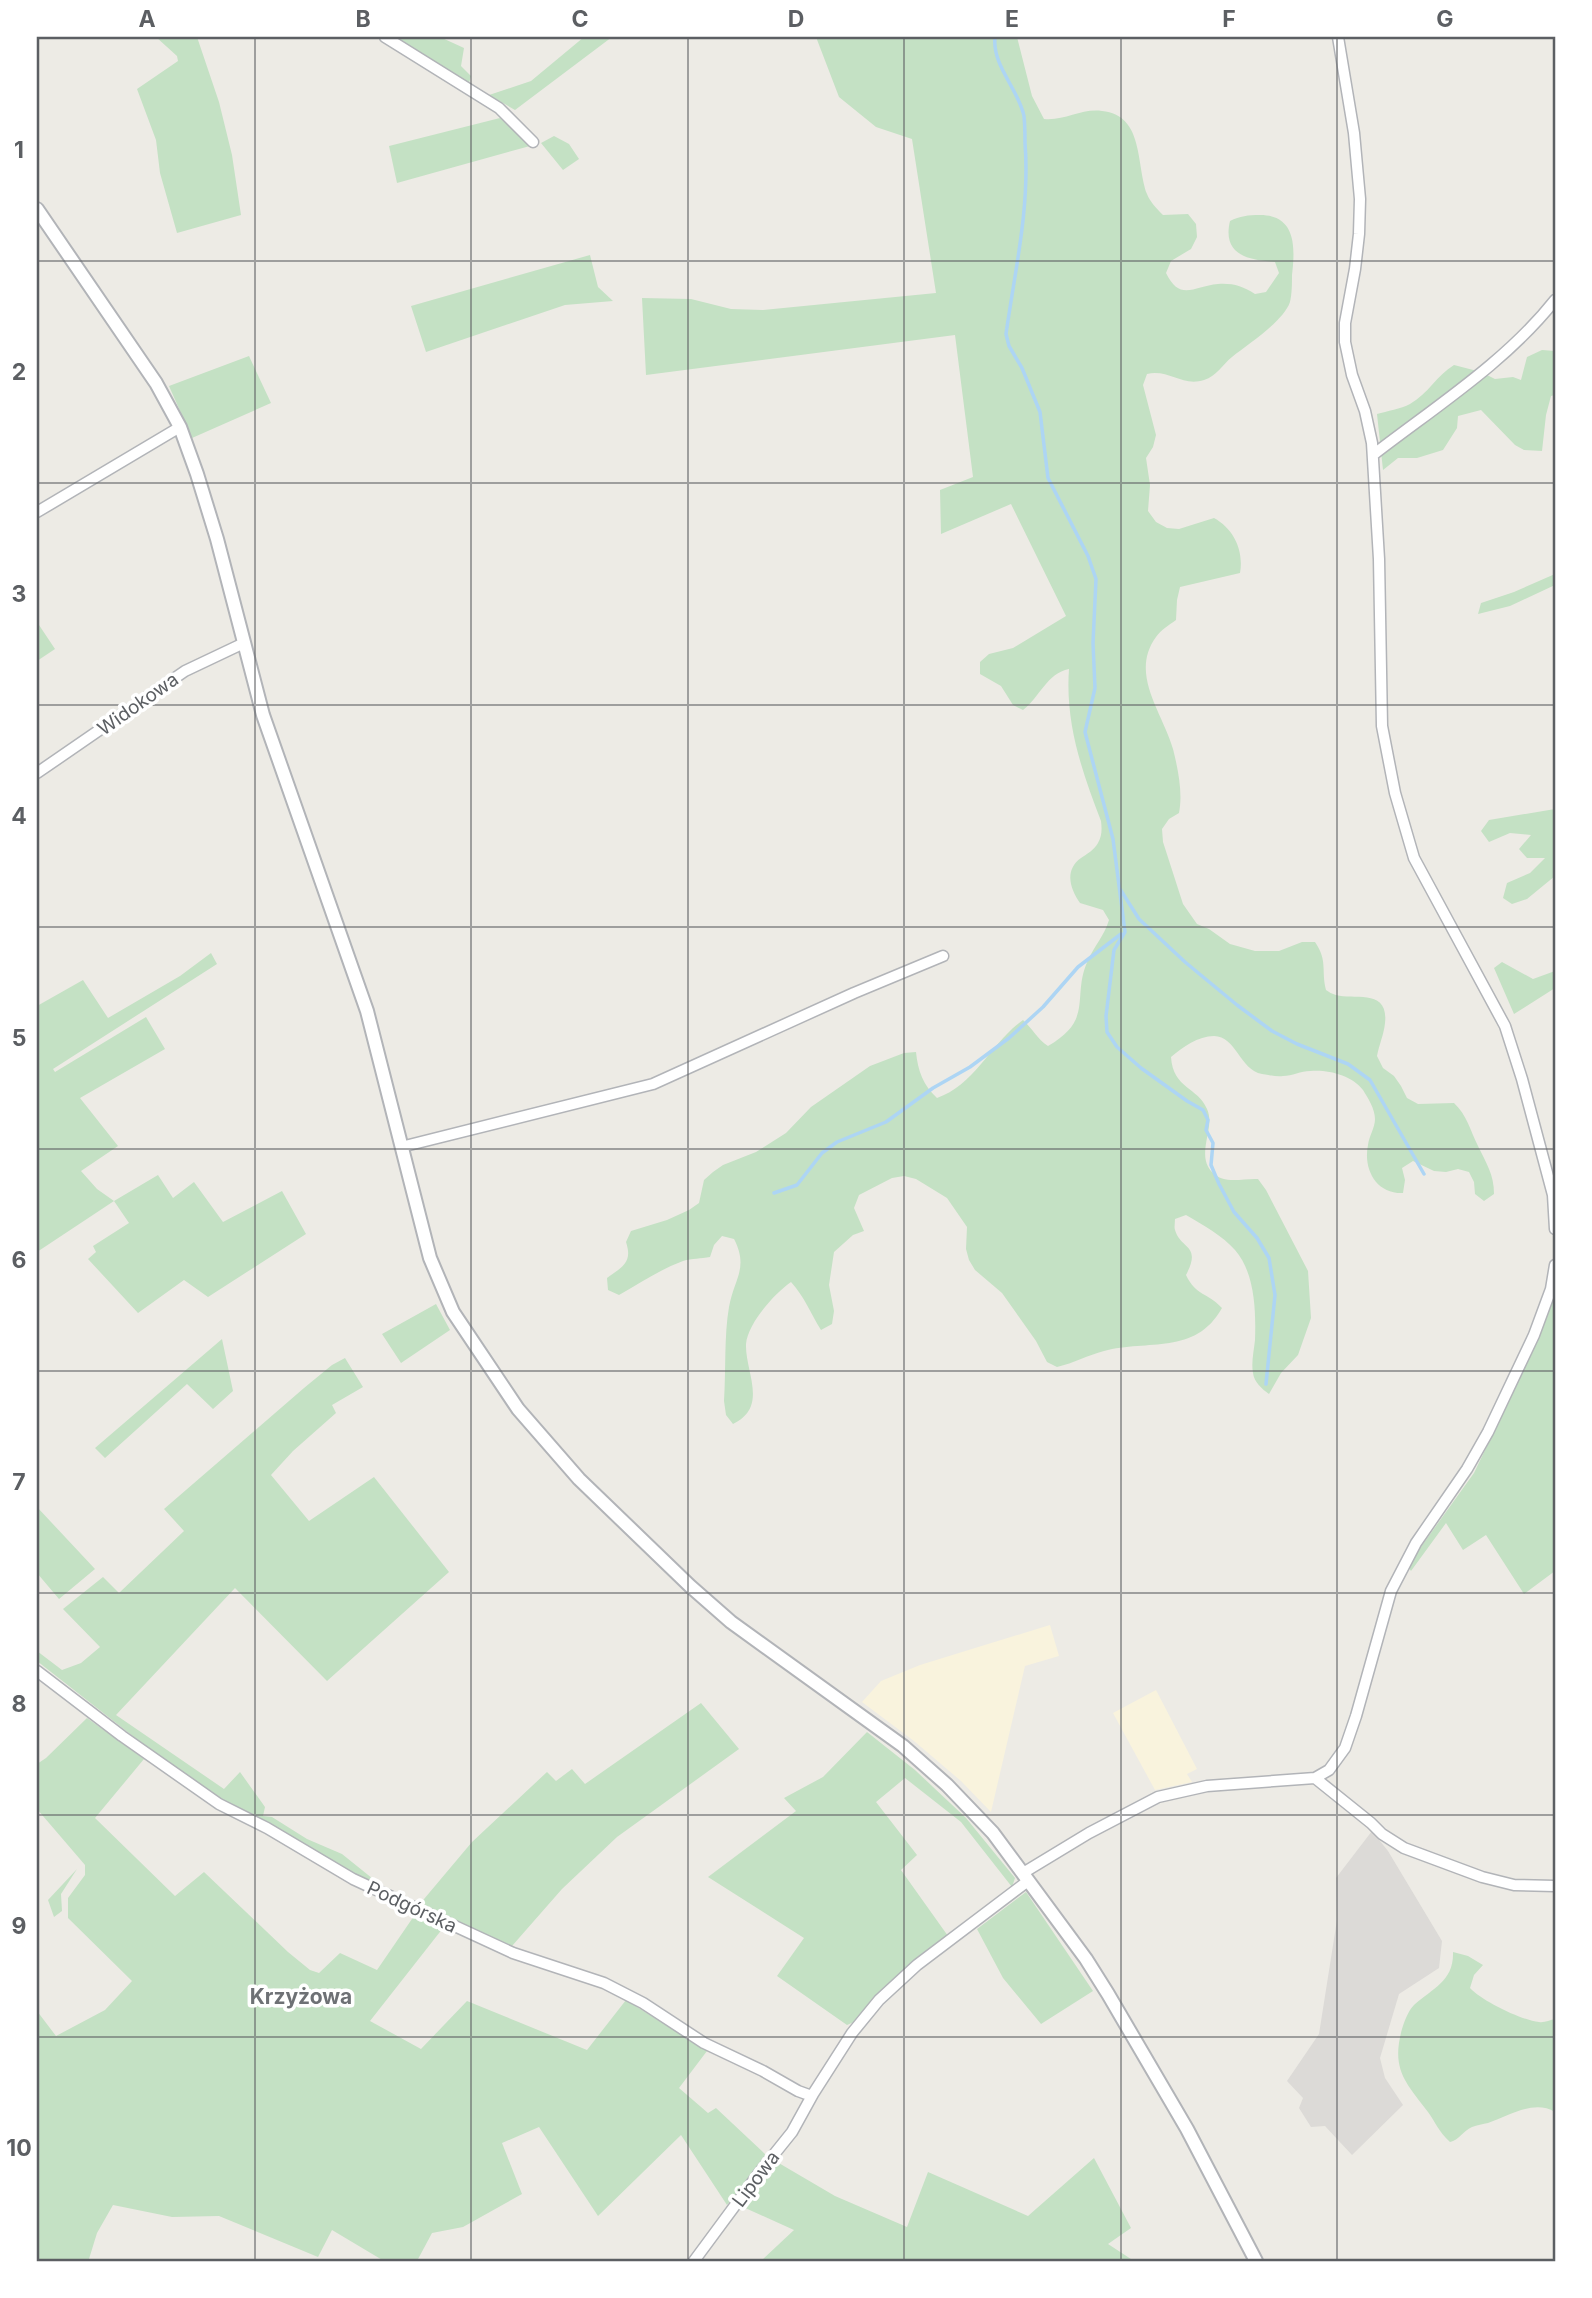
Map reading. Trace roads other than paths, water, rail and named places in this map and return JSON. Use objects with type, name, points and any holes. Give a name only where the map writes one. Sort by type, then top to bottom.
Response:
[{"type":"street","points":[[385,37],[499,108],[533,142]]},
{"type":"street","points":[[1338,37],[1354,134],[1360,199],[1357,257],[1345,323],[1345,342],[1352,375],[1365,411],[1373,455],[1379,559],[1382,726],[1395,793],[1414,858],[1505,1026],[1553,1195],[1555,1230]]},
{"type":"street","points":[[37,209],[143,361],[180,427],[217,539],[263,715],[367,1011],[430,1258],[450,1306],[507,1395],[579,1479],[731,1622],[903,1746],[986,1825],[1086,1959],[1121,2015],[1181,2119],[1256,2261]]},
{"type":"street","points":[[1373,455],[1508,351],[1555,300]]},
{"type":"street","points":[[37,512],[180,427]]},
{"type":"street","name":"Widokowa","points":[[37,774],[185,671],[244,643]]},
{"type":"street","points":[[401,1147],[653,1083],[943,956]]},
{"type":"street","points":[[1555,1265],[1551,1289],[1534,1335],[1488,1432],[1467,1469],[1416,1543],[1392,1587],[1345,1748],[1329,1770],[1315,1778],[1371,1822],[1382,1834],[1405,1848],[1482,1877],[1514,1885],[1555,1886]]},
{"type":"street","name":"Podgórska","points":[[37,1671],[122,1737],[219,1804],[267,1828],[353,1879],[513,1953],[604,1983],[642,2003],[704,2043],[798,2091],[813,2094]]},
{"type":"street","name":"Lipowa","points":[[694,2261],[792,2133],[852,2033],[879,2000],[1026,1877],[1089,1833],[1158,1797],[1207,1786],[1315,1778]]},
{"type":"waterway","points":[[995,37],[997,58],[1017,96],[1025,126],[1024,215],[1006,334],[1040,412],[1048,478],[1088,556],[1096,579],[1093,643],[1095,688],[1085,732],[1113,839],[1125,932],[1114,950],[1106,1016],[1107,1032],[1117,1047],[1141,1068],[1203,1110],[1208,1120],[1206,1130],[1213,1143],[1211,1165],[1219,1184],[1234,1212],[1257,1238],[1269,1258],[1275,1295],[1266,1384]]},
{"type":"waterway","points":[[1120,889],[1139,919],[1237,1005],[1272,1031],[1348,1064],[1370,1080],[1424,1174]]},
{"type":"waterway","points":[[774,1193],[797,1185],[822,1153],[837,1142],[886,1122],[1009,1038],[1043,1007],[1078,967],[1121,934]]},
{"type":"district","name":"Krzyżowa","points":[[301,1996]]}]
